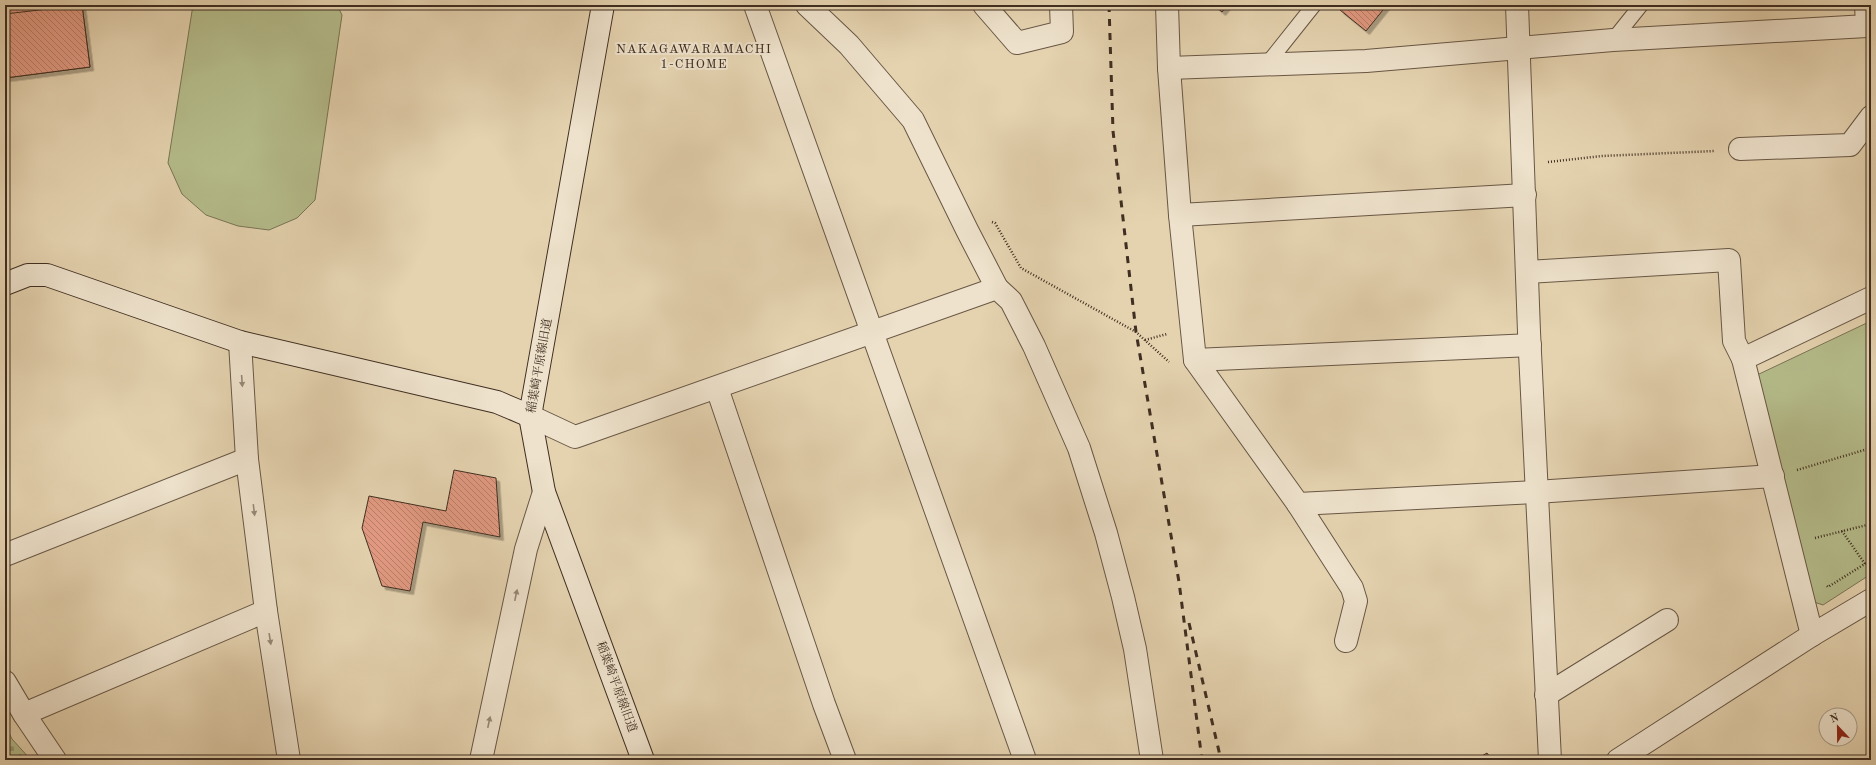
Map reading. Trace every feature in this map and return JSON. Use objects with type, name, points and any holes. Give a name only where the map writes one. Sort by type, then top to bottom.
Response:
[{"type":"street","name":"稲葉崎平原線旧道","points":[[604,5],[530,416],[544,492],[643,760]]},
{"type":"street","points":[[755,5],[874,332],[1025,760]]},
{"type":"street","points":[[807,5],[849,45],[914,120],[962,220],[997,288],[1012,301],[1034,346],[1079,448],[1106,533],[1123,597],[1134,649],[1152,760]]},
{"type":"street","points":[[984,5],[1017,43],[1062,32],[1061,5]]},
{"type":"street","points":[[1167,5],[1180,215],[1195,360],[1298,504],[1352,588],[1356,601],[1346,640]]},
{"type":"street","points":[[1517,5],[1536,492],[1550,760]]},
{"type":"street","points":[[1170,68],[1366,61],[1519,47],[1868,20]]},
{"type":"street","points":[[1740,149],[1850,145],[1871,117]]},
{"type":"street","points":[[1180,215],[1525,195]]},
{"type":"street","points":[[1527,272],[1729,260],[1734,341],[1743,359],[1812,635]]},
{"type":"street","points":[[5,284],[28,275],[47,275],[240,342],[497,402],[575,437],[997,288]]},
{"type":"street","points":[[1743,359],[1871,298]]},
{"type":"street","points":[[240,342],[247,459],[266,611],[289,760]]},
{"type":"street","points":[[1195,360],[1530,345]]},
{"type":"street","points":[[716,388],[824,704],[845,760]]},
{"type":"street","points":[[5,555],[247,459]]},
{"type":"street","points":[[1298,504],[1536,492],[1772,471]]},
{"type":"street","points":[[481,760],[526,549],[544,492]]},
{"type":"street","points":[[1618,760],[1812,635],[1871,600]]},
{"type":"street","points":[[24,714],[266,611]]},
{"type":"street","points":[[1546,695],[1667,620]]},
{"type":"street","points":[[5,682],[24,714],[55,760]]},
{"type":"lane","points":[[1267,64],[1314,5]]},
{"type":"lane","points":[[1613,40],[1641,5]]},
{"type":"path","points":[[1524,164],[1602,156],[1740,149]]},
{"type":"path","points":[[962,220],[978,218],[995,223],[1021,268],[1136,332],[1173,365]]},
{"type":"path","points":[[1772,471],[1792,459],[1795,471],[1871,448]]},
{"type":"path","points":[[1812,538],[1871,524]]},
{"type":"path","points":[[1842,531],[1865,564]]},
{"type":"path","points":[[1824,582],[1828,587],[1871,560]]},
{"type":"green space","points":[[193,5],[337,5],[342,15],[315,200],[297,218],[269,230],[238,226],[206,215],[182,194],[168,163]]},
{"type":"green space","points":[[1871,321],[1871,574],[1823,605],[1814,602],[1757,375]]},
{"type":"green space","points":[[5,725],[12,739],[31,760],[5,760]]},
{"type":"building","points":[[5,5],[82,5],[90,67],[5,78]]},
{"type":"building","points":[[82,5],[90,67],[5,78],[5,14]]},
{"type":"building","points":[[1214,5],[1228,5],[1222,12]]},
{"type":"building","points":[[1345,5],[1387,5],[1366,31],[1340,10]]},
{"type":"building","points":[[454,470],[496,478],[500,537],[423,522],[410,591],[382,586],[362,528],[369,496],[446,511]]},
{"type":"building","points":[[1487,753],[1492,760],[1475,760]]},
{"type":"railway","points":[[1109,5],[1113,131],[1136,332],[1179,582],[1202,760]]},
{"type":"railway","points":[[1189,623],[1221,760]]},
{"type":"district","name":"NAKAGAWARAMACHI 1-CHOME","points":[[694,56]]}]
